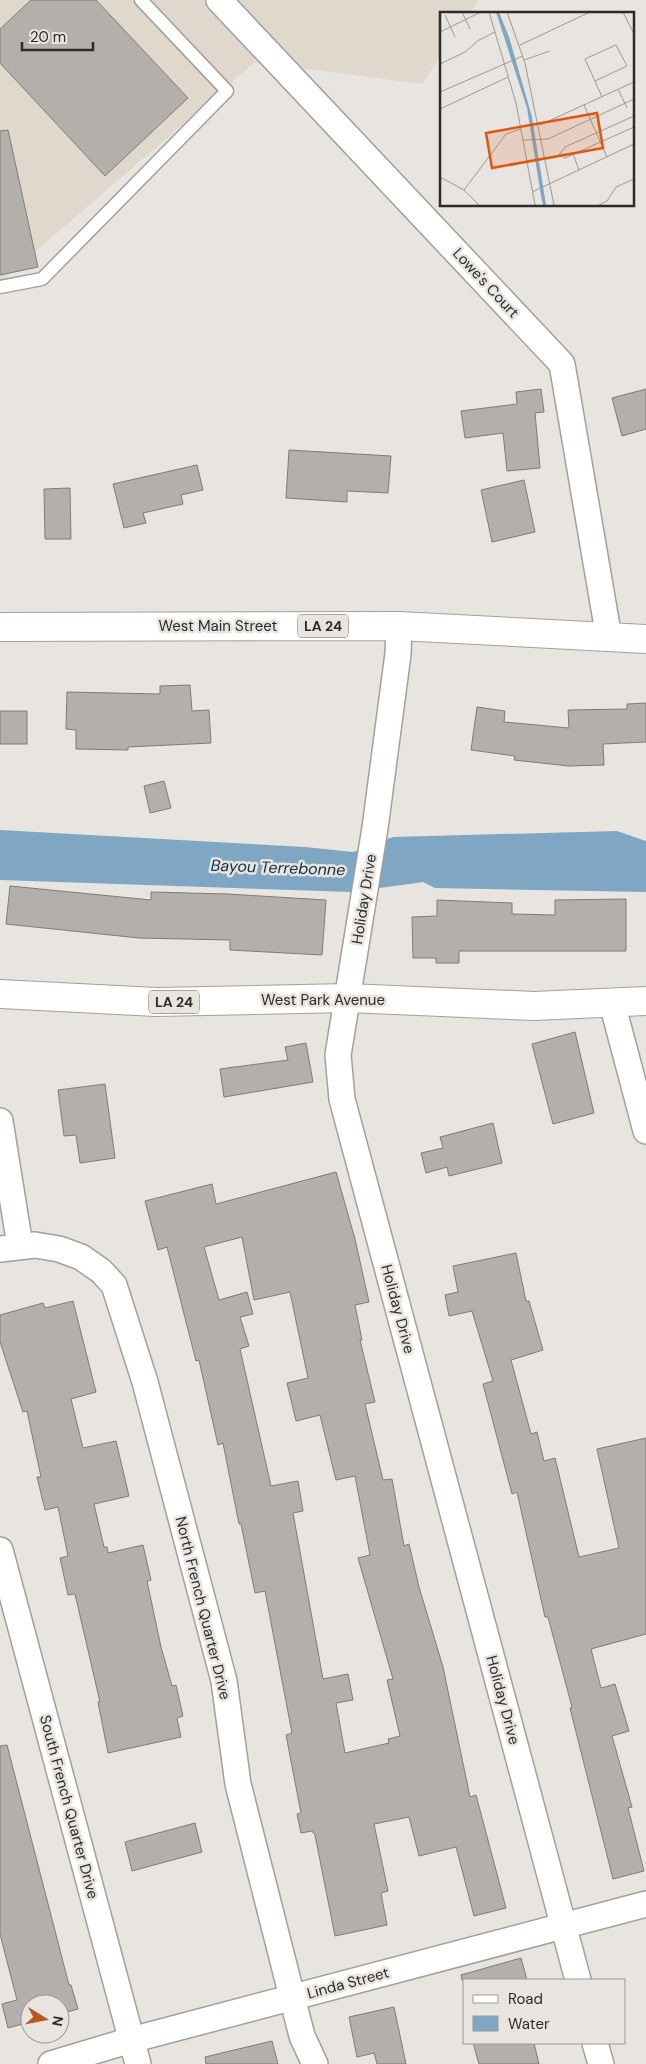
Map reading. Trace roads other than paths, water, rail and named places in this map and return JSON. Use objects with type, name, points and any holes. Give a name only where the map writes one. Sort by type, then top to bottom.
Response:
[{"type":"main road","name":"West Main Street","points":[[0,627],[399,626],[646,639]]},
{"type":"main road","name":"West Park Avenue","points":[[0,994],[156,1002],[348,998],[534,1006],[646,1001]]},
{"type":"street","name":"Lowe's Court","points":[[219,0],[562,364],[609,638]]},
{"type":"street","name":"Holiday Drive","points":[[399,626],[398,654],[375,828],[338,1054],[342,1099],[578,1979]]},
{"type":"street","points":[[612,1002],[640,1082],[646,1131]]},
{"type":"street","points":[[0,1121],[10,1247]]},
{"type":"street","name":"North French Quarter Drive","points":[[10,1247],[59,1249],[81,1258],[102,1271],[114,1285],[145,1382],[224,1681],[238,1784],[302,2036],[315,2064]]},
{"type":"street","name":"South French Quarter Drive","points":[[0,1550],[138,2064]]},
{"type":"street","name":"Linda Street","points":[[51,2064],[131,2040],[646,1904]]},
{"type":"street","points":[[595,2044],[601,2064]]},
{"type":"lane","points":[[0,287],[42,278],[228,91],[140,0]]},
{"type":"water","name":"Bayou Terrebonne","points":[[0,830],[305,847],[353,852],[393,837],[617,831],[646,841],[646,892],[435,888],[423,882],[351,892],[0,880]]}]
